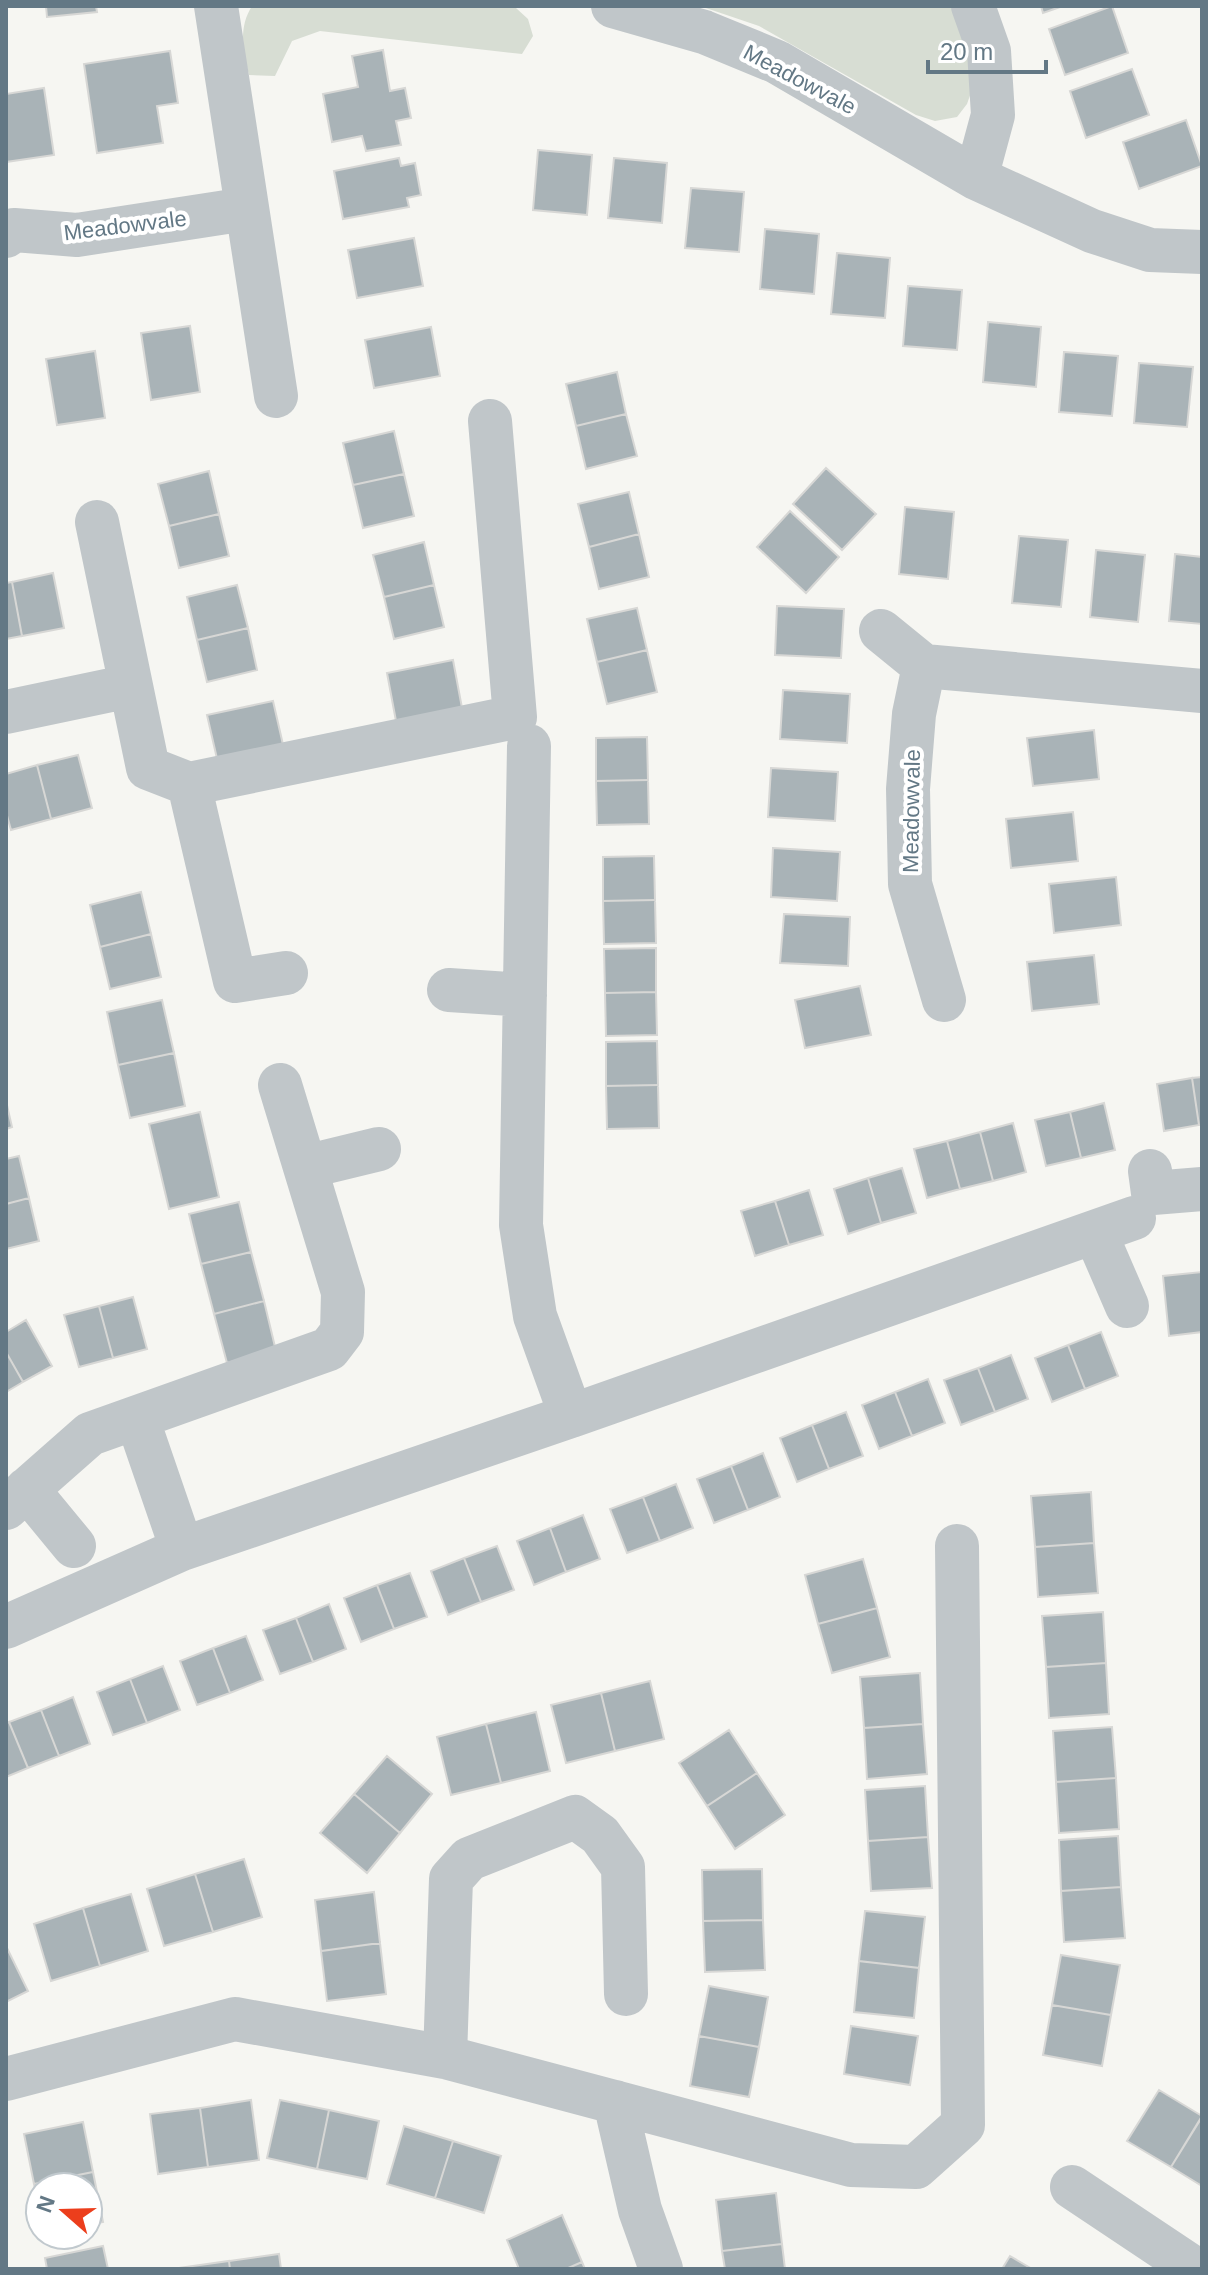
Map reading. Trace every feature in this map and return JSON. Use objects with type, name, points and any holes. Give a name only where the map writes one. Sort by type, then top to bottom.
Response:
[{"type":"street","points":[[216,6],[276,396]]},
{"type":"street","name":"Meadowvale","points":[[613,6],[704,32],[777,62],[976,178],[1092,231],[1150,250],[1202,252]]},
{"type":"street","points":[[973,6],[989,51],[993,115],[976,178]]},
{"type":"street","name":"Meadowvale","points":[[6,236],[14,230],[77,235],[246,209]]},
{"type":"street","points":[[97,522],[148,768],[189,784],[515,717],[490,421]]},
{"type":"street","points":[[881,631],[924,666],[1202,691]]},
{"type":"street","name":"Meadowvale","points":[[924,666],[914,714],[908,789],[910,884],[944,1000]]},
{"type":"street","points":[[6,712],[130,686]]},
{"type":"street","points":[[529,746],[521,1225],[535,1316],[571,1416]]},
{"type":"street","points":[[189,784],[235,981],[286,973]]},
{"type":"street","points":[[449,990],[525,995]]},
{"type":"street","points":[[74,1546],[16,1498],[90,1434],[329,1349],[342,1332],[343,1292],[280,1085]]},
{"type":"street","points":[[305,1167],[379,1149]]},
{"type":"street","points":[[1150,1171],[1153,1193],[1202,1189]]},
{"type":"street","points":[[6,1627],[182,1549],[1115,1225],[1127,1306]]},
{"type":"street","points":[[137,1418],[182,1549]]},
{"type":"street","points":[[6,2079],[235,2019],[445,2057],[851,2165],[916,2167],[963,2125],[957,1546]]},
{"type":"street","points":[[445,2057],[451,1879],[469,1859],[575,1817],[600,1835],[623,1867],[626,1994]]},
{"type":"street","points":[[615,2102],[640,2210],[661,2269]]},
{"type":"street","points":[[1072,2187],[1195,2269]]},
{"type":"shaded area","points":[[252,6],[516,8],[528,19],[533,36],[522,54],[320,31],[292,41],[275,76],[249,75],[243,31]]},
{"type":"shaded area","points":[[700,6],[954,6],[976,78],[967,104],[957,117],[935,121],[916,115],[759,26]]},
{"type":"building","points":[[46,6],[96,6],[97,12],[47,17]]},
{"type":"building","points":[[1041,6],[1063,6],[1043,13]]},
{"type":"building","points":[[1112,6],[1128,53],[1065,75],[1049,29]]},
{"type":"building","points":[[383,50],[390,91],[405,88],[411,118],[396,121],[401,145],[366,151],[362,136],[332,142],[323,94],[358,87],[352,56]]},
{"type":"building","points":[[170,51],[178,103],[157,106],[163,143],[97,153],[84,64]]},
{"type":"building","points":[[1132,69],[1149,115],[1086,138],[1070,91]]},
{"type":"building","points":[[44,88],[54,155],[6,162],[6,94]]},
{"type":"building","points":[[1186,120],[1202,166],[1139,189],[1123,142]]},
{"type":"building","points":[[538,150],[592,155],[587,215],[533,210]]},
{"type":"building","points":[[399,158],[401,166],[415,163],[421,195],[407,198],[409,207],[343,219],[334,171]]},
{"type":"building","points":[[614,158],[667,163],[662,223],[608,218]]},
{"type":"building","points":[[691,188],[744,192],[739,252],[685,248]]},
{"type":"building","points":[[765,229],[819,234],[814,294],[760,289]]},
{"type":"building","points":[[414,238],[423,286],[357,298],[348,250]]},
{"type":"building","points":[[837,253],[890,258],[885,318],[831,314]]},
{"type":"building","points":[[908,286],[962,290],[957,350],[903,346]]},
{"type":"building","points":[[988,322],[1041,327],[1036,387],[983,382]]},
{"type":"building","points":[[190,326],[200,392],[151,400],[141,333]]},
{"type":"building","points":[[431,327],[440,376],[374,388],[365,340]]},
{"type":"building","points":[[95,351],[105,418],[57,425],[46,359]]},
{"type":"building","points":[[1064,352],[1118,356],[1112,416],[1059,412]]},
{"type":"building","points":[[1139,363],[1193,367],[1187,427],[1134,423]]},
{"type":"building","points":[[617,372],[626,414],[576,426],[566,384]]},
{"type":"building","points":[[626,414],[637,456],[586,469],[576,426]]},
{"type":"building","points":[[394,431],[404,474],[353,485],[343,443]]},
{"type":"building","points":[[826,468],[876,514],[842,550],[793,504]]},
{"type":"building","points":[[209,471],[219,514],[169,526],[158,484]]},
{"type":"building","points":[[404,474],[414,516],[363,528],[353,485]]},
{"type":"building","points":[[629,492],[639,534],[589,547],[578,504]]},
{"type":"building","points":[[905,507],[954,512],[948,579],[899,574]]},
{"type":"building","points":[[790,511],[839,557],[806,593],[757,547]]},
{"type":"building","points":[[219,514],[229,556],[179,568],[169,526]]},
{"type":"building","points":[[639,534],[649,577],[599,589],[589,547]]},
{"type":"building","points":[[1019,536],[1068,540],[1061,607],[1012,603]]},
{"type":"building","points":[[424,542],[434,585],[384,597],[373,555]]},
{"type":"building","points":[[1096,550],[1145,555],[1138,622],[1090,617]]},
{"type":"building","points":[[1175,554],[1202,557],[1202,624],[1169,621]]},
{"type":"building","points":[[53,573],[64,628],[22,636],[12,582]]},
{"type":"building","points":[[12,582],[22,636],[6,639],[6,583]]},
{"type":"building","points":[[237,585],[248,628],[197,640],[187,597]]},
{"type":"building","points":[[434,585],[444,627],[394,639],[384,597]]},
{"type":"building","points":[[777,606],[844,609],[841,658],[775,655]]},
{"type":"building","points":[[637,608],[647,650],[597,662],[587,619]]},
{"type":"building","points":[[248,628],[257,670],[207,682],[197,640]]},
{"type":"building","points":[[647,650],[657,692],[607,704],[597,662]]},
{"type":"building","points":[[453,660],[462,708],[396,721],[387,673]]},
{"type":"building","points":[[783,690],[850,694],[847,743],[780,739]]},
{"type":"building","points":[[273,701],[284,749],[218,763],[207,715]]},
{"type":"building","points":[[1094,730],[1099,779],[1033,786],[1027,738]]},
{"type":"building","points":[[647,737],[648,780],[596,781],[596,738]]},
{"type":"building","points":[[78,755],[92,808],[51,819],[37,765]]},
{"type":"building","points":[[37,765],[51,819],[11,830],[6,812],[6,774]]},
{"type":"building","points":[[771,768],[838,772],[835,821],[768,817]]},
{"type":"building","points":[[648,780],[649,824],[597,825],[596,781]]},
{"type":"building","points":[[1073,812],[1078,861],[1011,868],[1006,819]]},
{"type":"building","points":[[773,848],[840,852],[837,901],[771,897]]},
{"type":"building","points":[[654,856],[655,900],[603,901],[603,857]]},
{"type":"building","points":[[1116,877],[1121,925],[1054,933],[1049,884]]},
{"type":"building","points":[[141,892],[151,934],[100,947],[90,905]]},
{"type":"building","points":[[655,900],[656,943],[604,944],[603,901]]},
{"type":"building","points":[[784,914],[850,917],[848,966],[780,963]]},
{"type":"building","points":[[151,934],[161,977],[110,989],[100,947]]},
{"type":"building","points":[[656,948],[656,992],[605,993],[604,949]]},
{"type":"building","points":[[1094,955],[1099,1004],[1032,1011],[1027,962]]},
{"type":"building","points":[[860,986],[871,1035],[805,1048],[795,1000]]},
{"type":"building","points":[[656,992],[657,1035],[606,1036],[605,993]]},
{"type":"building","points":[[162,1000],[174,1053],[118,1065],[107,1012]]},
{"type":"building","points":[[657,1041],[658,1085],[606,1086],[606,1042]]},
{"type":"building","points":[[174,1053],[185,1106],[130,1118],[118,1065]]},
{"type":"building","points":[[1202,1077],[1202,1125],[1199,1125],[1192,1078]]},
{"type":"building","points":[[1192,1078],[1199,1125],[1164,1131],[1157,1084]]},
{"type":"building","points":[[658,1085],[659,1128],[607,1129],[606,1086]]},
{"type":"building","points":[[6,1101],[12,1127],[6,1129]]},
{"type":"building","points":[[1104,1103],[1115,1150],[1081,1158],[1070,1112]]},
{"type":"building","points":[[200,1112],[219,1197],[169,1209],[149,1124]]},
{"type":"building","points":[[1070,1112],[1081,1158],[1046,1166],[1035,1120]]},
{"type":"building","points":[[1013,1123],[1026,1172],[993,1181],[980,1132]]},
{"type":"building","points":[[980,1132],[993,1181],[960,1189],[947,1141]]},
{"type":"building","points":[[947,1141],[960,1189],[927,1198],[914,1149]]},
{"type":"building","points":[[19,1156],[29,1198],[6,1204],[6,1159]]},
{"type":"building","points":[[902,1168],[916,1213],[881,1223],[868,1178]]},
{"type":"building","points":[[868,1178],[881,1223],[848,1234],[834,1189]]},
{"type":"building","points":[[809,1190],[823,1235],[789,1245],[775,1201]]},
{"type":"building","points":[[29,1198],[39,1241],[6,1249],[6,1204]]},
{"type":"building","points":[[775,1201],[789,1245],[755,1256],[741,1211]]},
{"type":"building","points":[[239,1202],[251,1252],[201,1264],[189,1214]]},
{"type":"building","points":[[251,1252],[264,1301],[214,1314],[201,1264]]},
{"type":"building","points":[[1202,1272],[1202,1332],[1169,1336],[1163,1276]]},
{"type":"building","points":[[133,1297],[147,1349],[113,1358],[99,1306]]},
{"type":"building","points":[[264,1301],[276,1351],[227,1363],[214,1314]]},
{"type":"building","points":[[99,1306],[113,1358],[79,1367],[64,1315]]},
{"type":"building","points":[[26,1320],[52,1366],[23,1382],[6,1352],[6,1332]]},
{"type":"building","points":[[1101,1332],[1118,1376],[1085,1389],[1068,1345]]},
{"type":"building","points":[[1068,1345],[1085,1389],[1052,1402],[1035,1358]]},
{"type":"building","points":[[6,1352],[23,1382],[6,1392]]},
{"type":"building","points":[[1011,1355],[1028,1399],[995,1412],[978,1368]]},
{"type":"building","points":[[978,1368],[995,1412],[961,1425],[944,1380]]},
{"type":"building","points":[[928,1379],[945,1423],[912,1436],[895,1392]]},
{"type":"building","points":[[895,1392],[912,1436],[879,1449],[862,1405]]},
{"type":"building","points":[[846,1412],[863,1456],[829,1469],[812,1425]]},
{"type":"building","points":[[812,1425],[829,1469],[797,1482],[780,1438]]},
{"type":"building","points":[[763,1453],[780,1497],[748,1510],[731,1466]]},
{"type":"building","points":[[731,1466],[748,1510],[714,1523],[697,1479]]},
{"type":"building","points":[[676,1484],[693,1528],[660,1541],[643,1497]]},
{"type":"building","points":[[1091,1492],[1094,1543],[1035,1547],[1031,1496]]},
{"type":"building","points":[[643,1497],[660,1541],[627,1553],[610,1509]]},
{"type":"building","points":[[583,1515],[600,1559],[566,1572],[550,1528]]},
{"type":"building","points":[[550,1528],[566,1572],[534,1585],[517,1541]]},
{"type":"building","points":[[1094,1543],[1098,1593],[1038,1597],[1035,1547]]},
{"type":"building","points":[[497,1546],[514,1590],[481,1602],[464,1558]]},
{"type":"building","points":[[464,1558],[481,1602],[448,1615],[431,1571]]},
{"type":"building","points":[[863,1559],[877,1608],[818,1624],[805,1575]]},
{"type":"building","points":[[410,1573],[427,1617],[394,1629],[377,1585]]},
{"type":"building","points":[[377,1585],[394,1629],[361,1642],[344,1598]]},
{"type":"building","points":[[329,1604],[346,1649],[313,1662],[296,1618]]},
{"type":"building","points":[[877,1608],[890,1657],[832,1673],[818,1624]]},
{"type":"building","points":[[1103,1612],[1106,1663],[1046,1667],[1042,1616]]},
{"type":"building","points":[[296,1618],[313,1662],[280,1674],[263,1630]]},
{"type":"building","points":[[246,1636],[263,1680],[230,1693],[213,1648]]},
{"type":"building","points":[[213,1648],[230,1693],[197,1705],[180,1661]]},
{"type":"building","points":[[1106,1663],[1109,1714],[1049,1718],[1046,1667]]},
{"type":"building","points":[[163,1666],[180,1710],[147,1723],[130,1679]]},
{"type":"building","points":[[920,1673],[923,1724],[864,1728],[860,1677]]},
{"type":"building","points":[[130,1679],[147,1723],[113,1735],[97,1692]]},
{"type":"building","points":[[650,1681],[664,1739],[615,1751],[601,1693]]},
{"type":"building","points":[[601,1693],[615,1751],[566,1763],[551,1705]]},
{"type":"building","points":[[73,1697],[90,1744],[59,1756],[41,1710]]},
{"type":"building","points":[[41,1710],[59,1756],[28,1768],[9,1722]]},
{"type":"building","points":[[536,1712],[550,1771],[501,1783],[486,1724]]},
{"type":"building","points":[[9,1722],[28,1768],[6,1777],[6,1723]]},
{"type":"building","points":[[486,1724],[501,1783],[451,1795],[437,1737]]},
{"type":"building","points":[[923,1724],[927,1774],[867,1779],[864,1728]]},
{"type":"building","points":[[1112,1727],[1116,1778],[1056,1782],[1053,1731]]},
{"type":"building","points":[[729,1730],[757,1773],[707,1806],[679,1763]]},
{"type":"building","points":[[387,1756],[432,1794],[400,1833],[354,1794]]},
{"type":"building","points":[[757,1773],[785,1815],[735,1849],[707,1806]]},
{"type":"building","points":[[1116,1778],[1119,1829],[1059,1833],[1056,1782]]},
{"type":"building","points":[[925,1786],[928,1837],[868,1841],[865,1790]]},
{"type":"building","points":[[354,1794],[400,1833],[367,1873],[320,1833]]},
{"type":"building","points":[[1118,1836],[1121,1887],[1061,1891],[1059,1840]]},
{"type":"building","points":[[928,1837],[932,1888],[871,1891],[868,1841]]},
{"type":"building","points":[[244,1859],[262,1917],[213,1932],[195,1874]]},
{"type":"building","points":[[762,1869],[763,1920],[703,1921],[702,1870]]},
{"type":"building","points":[[195,1874],[213,1932],[164,1946],[147,1889]]},
{"type":"building","points":[[1121,1887],[1125,1938],[1064,1942],[1061,1891]]},
{"type":"building","points":[[374,1892],[380,1943],[321,1951],[315,1900]]},
{"type":"building","points":[[131,1894],[148,1951],[100,1966],[83,1908]]},
{"type":"building","points":[[83,1908],[100,1966],[51,1981],[34,1924]]},
{"type":"building","points":[[865,1911],[925,1917],[919,1968],[859,1961]]},
{"type":"building","points":[[763,1920],[765,1970],[705,1972],[703,1921]]},
{"type":"building","points":[[380,1943],[386,1994],[327,2001],[321,1951]]},
{"type":"building","points":[[6,1946],[28,1991],[6,2002]]},
{"type":"building","points":[[1061,1955],[1120,1965],[1111,2015],[1052,2005]]},
{"type":"building","points":[[859,1961],[919,1968],[914,2018],[854,2012]]},
{"type":"building","points":[[709,1986],[768,1997],[759,2047],[699,2036]]},
{"type":"building","points":[[1052,2005],[1111,2015],[1102,2066],[1043,2055]]},
{"type":"building","points":[[851,2026],[918,2036],[910,2085],[844,2074]]},
{"type":"building","points":[[699,2036],[759,2047],[749,2097],[690,2086]]},
{"type":"building","points":[[1159,2090],[1202,2116],[1171,2167],[1127,2141]]},
{"type":"building","points":[[251,2100],[259,2160],[208,2167],[200,2108]]},
{"type":"building","points":[[280,2100],[329,2110],[317,2169],[267,2158]]},
{"type":"building","points":[[200,2108],[208,2167],[158,2174],[150,2114]]},
{"type":"building","points":[[329,2110],[379,2121],[367,2179],[317,2169]]},
{"type":"building","points":[[1202,2117],[1202,2186],[1171,2167]]},
{"type":"building","points":[[83,2122],[93,2171],[31,2171],[24,2134]]},
{"type":"building","points":[[404,2126],[453,2141],[435,2198],[387,2184]]},
{"type":"building","points":[[453,2141],[501,2156],[484,2213],[435,2198]]},
{"type":"building","points":[[776,2193],[782,2244],[722,2251],[716,2200]]},
{"type":"building","points":[[562,2215],[582,2262],[566,2269],[519,2269],[507,2240]]},
{"type":"building","points":[[782,2244],[785,2269],[725,2269],[722,2251]]},
{"type":"building","points":[[79,2251],[104,2251],[108,2269],[47,2269],[45,2258]]},
{"type":"building","points":[[279,2254],[281,2269],[230,2269],[229,2261]]},
{"type":"building","points":[[1010,2256],[1032,2269],[1002,2269]]},
{"type":"building","points":[[229,2261],[230,2269],[178,2269],[178,2268]]},
{"type":"building","points":[[582,2262],[585,2269],[566,2269]]}]
